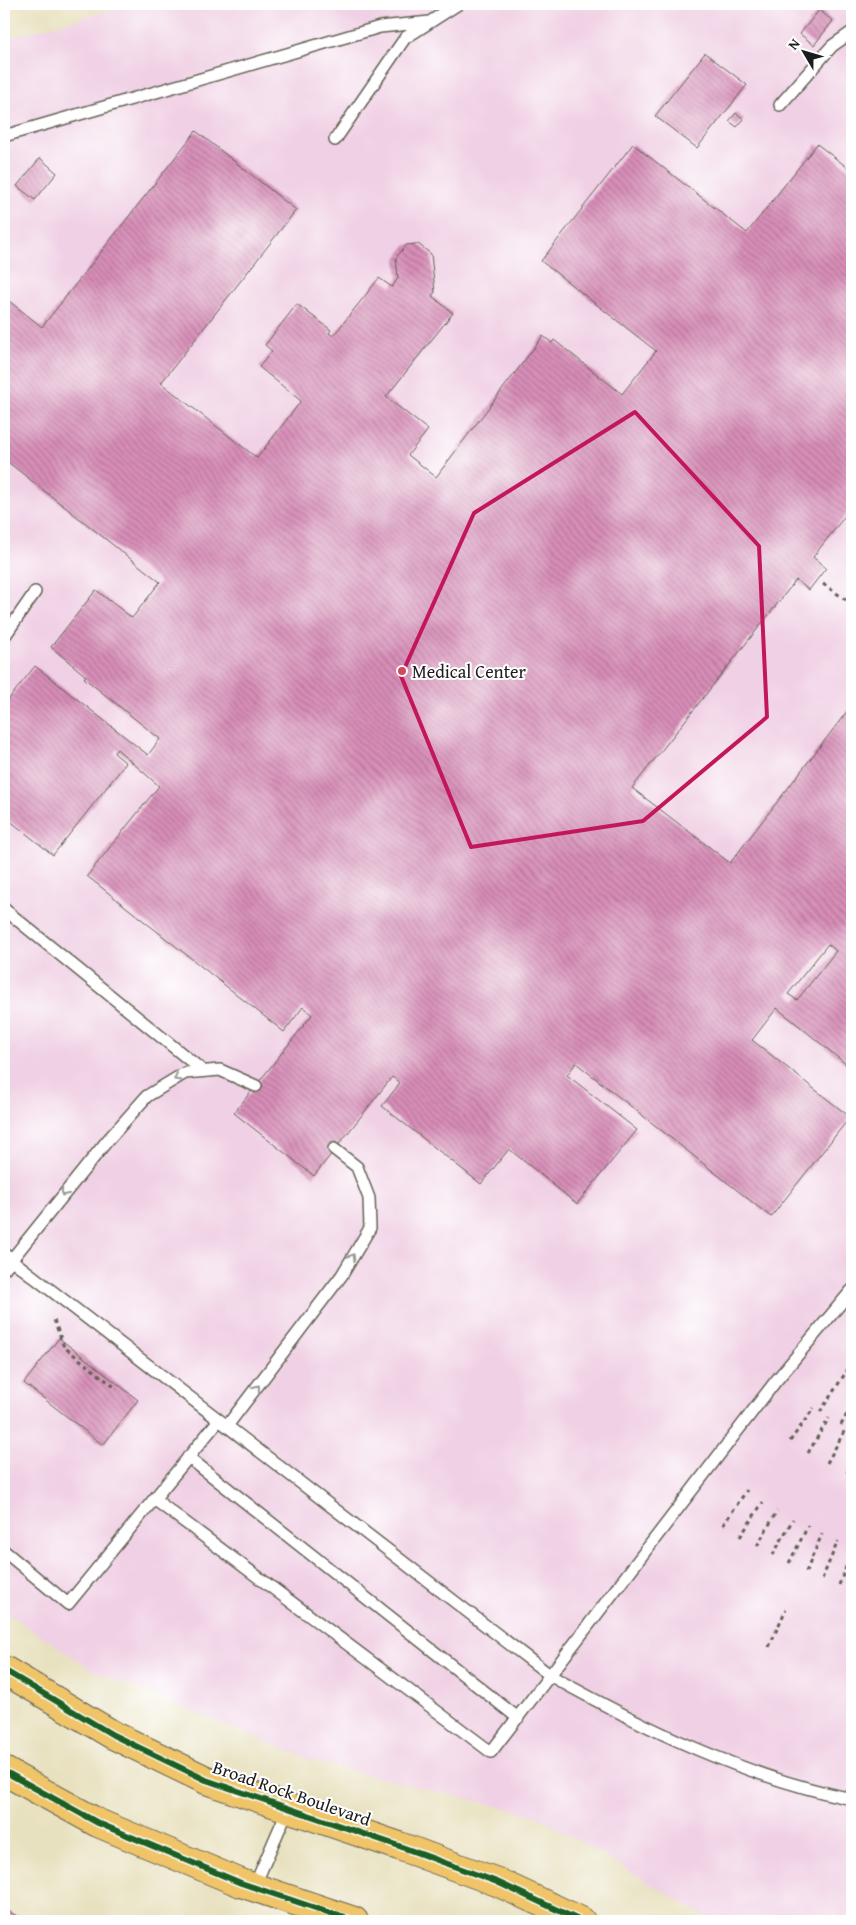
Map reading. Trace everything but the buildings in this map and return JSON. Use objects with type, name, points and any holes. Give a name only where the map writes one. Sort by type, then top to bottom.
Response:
[{"type":"main road","name":"Broad Rock Boulevard","points":[[4,1670],[32,1688],[138,1747],[206,1780],[399,1846],[497,1882],[581,1921]]},
{"type":"main road","points":[[4,1772],[98,1823],[254,1887],[354,1921]]},
{"type":"lane","points":[[335,140],[405,38],[458,4]]},
{"type":"lane","points":[[4,136],[380,28],[430,22]]},
{"type":"lane","points":[[780,106],[832,46],[852,32]]},
{"type":"lane","points":[[4,637],[35,592]]},
{"type":"lane","points":[[4,909],[202,1072]]},
{"type":"lane","points":[[256,1086],[220,1070],[185,1073],[147,1096],[6,1261],[223,1423],[551,1676],[626,1718],[719,1758],[809,1790],[852,1799]]},
{"type":"lane","points":[[4,1551],[68,1604],[188,1457],[223,1423],[342,1275],[370,1228],[369,1198],[357,1167],[334,1149]]},
{"type":"lane","points":[[154,1499],[491,1752],[775,1382],[852,1290]]},
{"type":"lane","points":[[188,1457],[518,1718]]},
{"type":"lane","points":[[254,1887],[288,1809]]},
{"type":"path","points":[[823,584],[852,604]]},
{"type":"path","points":[[52,1316],[64,1347],[117,1389]]},
{"type":"path","points":[[820,1412],[852,1363]]},
{"type":"path","points":[[841,1425],[852,1406]]},
{"type":"path","points":[[790,1441],[814,1408]]},
{"type":"path","points":[[808,1453],[829,1418]]},
{"type":"path","points":[[827,1463],[846,1428]]},
{"type":"path","points":[[846,1473],[852,1461]]},
{"type":"path","points":[[722,1525],[747,1490]]},
{"type":"path","points":[[740,1537],[763,1502]]},
{"type":"path","points":[[757,1546],[777,1511]]},
{"type":"path","points":[[773,1555],[793,1519]]},
{"type":"path","points":[[789,1563],[808,1526]]},
{"type":"path","points":[[806,1572],[822,1534]]},
{"type":"path","points":[[822,1579],[838,1541]]},
{"type":"path","points":[[839,1585],[852,1552]]},
{"type":"path","points":[[769,1646],[786,1609]]},
{"type":"highlighted area","points":[[635,412],[759,546],[767,717],[643,821],[471,847],[401,676],[474,513]]},
{"type":"shaded area","points":[[134,4],[852,4],[852,1921],[713,1921],[537,1816],[316,1762],[94,1671],[4,1611],[4,39]]},
{"type":"cycle path","points":[[4,1670],[113,1735],[206,1780],[399,1846],[497,1882],[581,1921]]},
{"type":"cycle path","points":[[4,1771],[98,1823],[241,1883],[354,1921]]},
{"type":"place","name":"Medical Center","points":[[402,671]]}]
